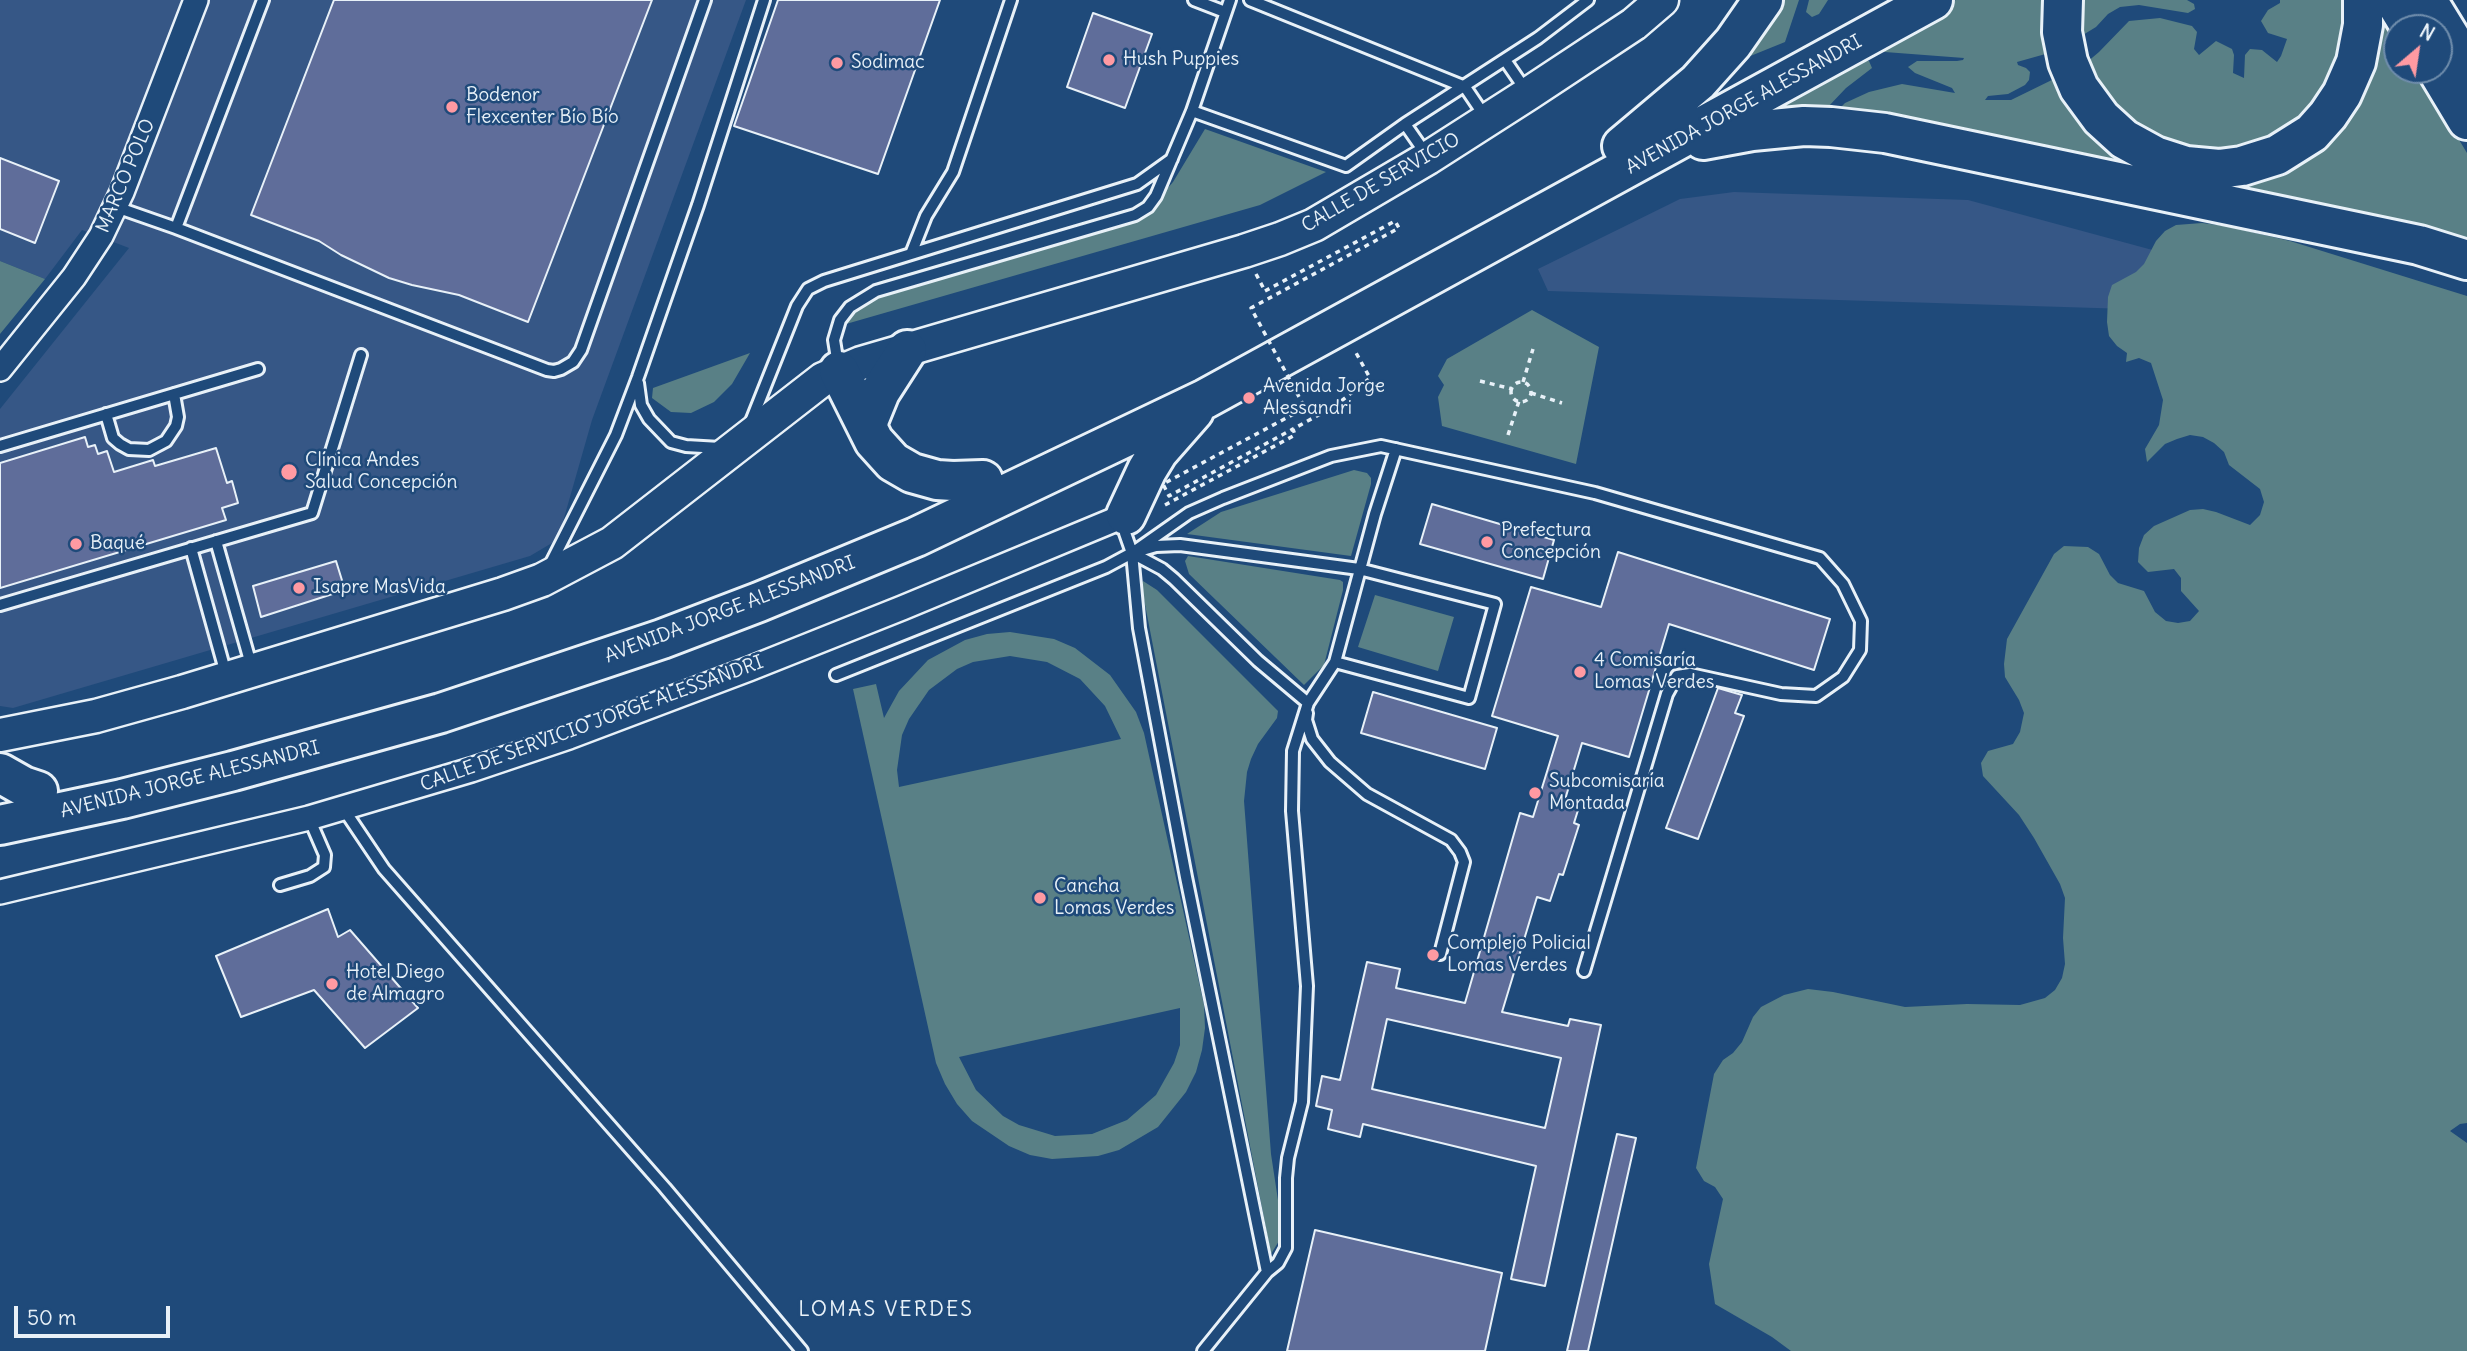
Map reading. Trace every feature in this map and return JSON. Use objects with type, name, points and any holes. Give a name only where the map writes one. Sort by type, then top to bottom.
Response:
[{"type":"highway","points":[[1638,150],[1733,43],[1763,0]]},
{"type":"highway","name":"AVENIDA JORGE ALESSANDRI","points":[[0,825],[122,799],[330,746],[441,713],[576,669],[771,597],[916,537],[1205,399],[1638,150],[1884,0]]},
{"type":"highway","name":"AVENIDA JORGE ALESSANDRI","points":[[0,800],[118,775],[275,735],[433,690],[544,654],[756,576],[983,480],[1197,376],[1934,0]]},
{"type":"highway","points":[[2063,0],[2062,32],[2068,62],[2083,95],[2101,118],[2124,139],[2155,156],[2186,166],[2219,169],[2242,166],[2277,155],[2312,133],[2328,115],[2342,94],[2356,62],[2363,25],[2363,0]]},
{"type":"highway","points":[[2427,0],[2467,65]]},
{"type":"highway","points":[[2445,0],[2467,20]]},
{"type":"highway","points":[[2445,84],[2467,120]]},
{"type":"highway","points":[[1638,150],[1752,131],[1804,126],[1858,129],[2419,245],[2467,260]]},
{"type":"highway","points":[[868,428],[880,391],[906,350]]},
{"type":"highway","points":[[839,372],[882,452],[893,462],[912,473],[953,481],[983,480]]},
{"type":"highway","points":[[1141,510],[1135,492],[1158,452],[1205,399]]},
{"type":"highway","points":[[1066,467],[1095,472],[1111,479],[1141,510]]},
{"type":"highway","points":[[0,773],[38,791]]},
{"type":"street","name":"MARCO POLO","points":[[0,369],[74,277],[101,236],[116,207],[196,0]]},
{"type":"street","name":"CALLE DE SERVICIO","points":[[906,350],[1280,239],[1314,225],[1428,158],[1528,94],[1634,24],[1662,0]]},
{"type":"street","points":[[8,731],[96,716],[542,580],[612,543],[811,387],[839,372],[906,350]]},
{"type":"street","name":"CALLE DE SERVICIO JORGE ALESSANDRI","points":[[0,892],[309,818],[471,769],[654,705],[902,608],[1141,510]]},
{"type":"lane","points":[[176,228],[262,0]]},
{"type":"lane","points":[[116,207],[547,370],[561,369],[573,362],[581,349],[705,0]]},
{"type":"lane","points":[[542,580],[616,435],[698,205],[764,0]]},
{"type":"lane","points":[[911,254],[926,216],[953,172],[1011,0]]},
{"type":"lane","points":[[1194,0],[1225,12]]},
{"type":"lane","points":[[839,372],[834,340],[840,320],[850,307],[876,291],[1135,215],[1148,207],[1156,196],[1192,111],[1230,0]]},
{"type":"lane","points":[[1250,0],[1465,87],[1487,120]]},
{"type":"lane","points":[[1192,111],[1346,166],[1405,124],[1465,87],[1588,0]]},
{"type":"lane","points":[[1504,60],[1528,94]]},
{"type":"lane","points":[[1405,124],[1428,158]]},
{"type":"lane","points":[[638,377],[641,405],[659,433],[671,442],[687,446],[739,444],[797,306],[808,289],[824,281],[1137,184],[1172,159]]},
{"type":"lane","points":[[0,605],[312,513],[361,355]]},
{"type":"lane","points":[[0,446],[258,369]]},
{"type":"lane","points":[[106,414],[113,438],[120,444],[129,449],[149,450],[166,441],[176,426],[178,417],[174,394]]},
{"type":"lane","points":[[836,675],[1106,566],[1132,553],[1189,513],[1223,498],[1331,456],[1381,446],[1595,493],[1820,558],[1843,584],[1861,621],[1860,650],[1843,677],[1816,696],[1781,694],[1690,674],[1677,676],[1667,694],[1584,971]]},
{"type":"lane","points":[[1203,1351],[1267,1272],[1278,1263],[1286,1248],[1288,1158],[1302,1102],[1307,986],[1292,811],[1293,751],[1308,703],[1335,662],[1359,569],[1395,449]]},
{"type":"lane","points":[[1141,510],[1125,533],[1132,553],[1139,628],[1267,1272]]},
{"type":"lane","points":[[216,541],[240,674]]},
{"type":"lane","points":[[1132,553],[1156,546],[1180,545],[1359,569],[1495,604],[1469,698],[1335,662]]},
{"type":"lane","points":[[191,548],[240,674]]},
{"type":"lane","points":[[1132,553],[1162,569],[1174,579],[1258,661],[1308,703]]},
{"type":"lane","points":[[1308,703],[1306,720],[1312,739],[1330,762],[1367,794],[1451,840],[1460,852],[1464,862],[1440,954]]},
{"type":"lane","points":[[346,807],[347,814],[384,869],[656,1177],[802,1351]]},
{"type":"lane","points":[[280,886],[310,876],[324,867],[325,855],[309,818]]},
{"type":"path","points":[[1265,291],[1395,221],[1399,228],[1251,307],[1305,408],[1163,484],[1169,496],[1335,406],[1370,379],[1354,349]]},
{"type":"path","points":[[1523,382],[1533,349]]},
{"type":"path","points":[[1480,381],[1512,389]]},
{"type":"path","points":[[1519,401],[1512,395],[1512,389],[1515,384],[1523,382]]},
{"type":"path","points":[[1519,401],[1528,399],[1531,393],[1523,382]]},
{"type":"path","points":[[1531,393],[1562,402]]},
{"type":"path","points":[[1508,435],[1519,401]]},
{"type":"path","points":[[1141,510],[1165,505],[1295,435],[1293,429]]},
{"type":"shaded area","points":[[0,0],[746,0],[592,420],[562,525],[552,543],[530,556],[13,708],[0,706],[0,409],[129,248],[82,230],[45,279],[0,261]]},
{"type":"shaded area","points":[[1734,192],[1968,200],[2289,287],[2289,314],[1548,291],[1538,269],[1680,199]]},
{"type":"green space","points":[[1777,0],[1799,0],[1785,42],[1743,59]]},
{"type":"green space","points":[[1809,0],[1828,0],[1819,14],[1812,17],[1806,12]]},
{"type":"green space","points":[[1956,0],[2051,0],[2049,53],[2017,62],[2030,72],[2025,85],[2008,94],[1988,96],[1985,100],[2011,100],[2060,76],[2104,135],[2271,169],[2378,13],[2383,19],[2383,84],[2425,84],[2467,153],[2467,253],[1839,109],[1845,103],[1869,92],[1902,84],[1955,93],[1952,88],[1915,73],[1908,67],[1917,61],[1957,61],[1964,58],[1885,52],[1880,51],[1876,45]]},
{"type":"green space","points":[[2071,0],[2187,0],[2194,4],[2195,9],[2188,13],[2139,5],[2120,7],[2108,14],[2096,27],[2073,41]]},
{"type":"green space","points":[[2280,0],[2347,0],[2340,84],[2261,154],[2146,144],[2080,68],[2129,21],[2160,18],[2192,26],[2197,32],[2194,49],[2199,55],[2216,41],[2232,49],[2233,73],[2244,78],[2245,55],[2250,49],[2262,50],[2277,62],[2281,56],[2287,39],[2268,33],[2261,21],[2268,10],[2280,3]]},
{"type":"green space","points":[[1860,61],[1869,61],[1872,68],[1846,88],[1827,108],[1744,120]]},
{"type":"green space","points":[[1205,129],[1326,172],[1260,205],[846,324],[857,302],[878,282],[1144,207],[1161,196],[1173,182]]},
{"type":"green space","points":[[2202,223],[2290,241],[2467,296],[2467,1123],[2450,1131],[2467,1143],[2467,1351],[1791,1351],[1715,1304],[1709,1264],[1723,1199],[1715,1187],[1704,1181],[1696,1168],[1714,1074],[1723,1060],[1742,1042],[1753,1017],[1761,1007],[1784,995],[1808,989],[1905,1007],[2020,1005],[2045,998],[2055,990],[2062,978],[2065,964],[2065,898],[2060,884],[2019,815],[1983,776],[1981,763],[1988,751],[2013,744],[2020,732],[2024,713],[2005,677],[2007,639],[2054,554],[2064,546],[2088,547],[2099,554],[2110,575],[2118,583],[2144,591],[2155,612],[2166,621],[2190,621],[2199,611],[2181,591],[2181,578],[2174,569],[2148,572],[2138,562],[2144,535],[2154,526],[2190,510],[2216,512],[2250,525],[2260,515],[2264,502],[2260,489],[2229,465],[2224,452],[2203,437],[2190,435],[2165,444],[2147,462],[2145,449],[2159,425],[2163,400],[2151,363],[2139,358],[2126,362],[2127,353],[2109,336],[2108,297],[2112,285],[2136,272],[2144,264],[2156,241],[2165,231],[2176,225]]},
{"type":"green space","points":[[0,261],[45,279],[0,334]]},
{"type":"green space","points":[[1532,310],[1599,347],[1576,464],[1442,426],[1438,397],[1444,385],[1438,376],[1447,359]]},
{"type":"green space","points":[[750,353],[732,384],[714,402],[691,413],[671,412],[652,398],[653,388]]},
{"type":"green space","points":[[1354,470],[1367,473],[1371,484],[1351,556],[1187,534],[1221,512]]},
{"type":"green space","points":[[1188,556],[1343,582],[1324,665],[1304,685],[1189,574],[1185,561]]},
{"type":"green space","points":[[1143,581],[1157,590],[1278,711],[1277,718],[1258,744],[1251,759],[1244,801],[1271,1154],[1281,1220],[1279,1241],[1271,1254],[1141,584]]},
{"type":"green space","points":[[1375,595],[1454,617],[1438,671],[1358,647]]},
{"type":"green space","name":"Cancha Lomas Verdes","points":[[1010,632],[1054,639],[1075,648],[1110,675],[1136,712],[1144,733],[1204,1005],[1202,1050],[1196,1072],[1186,1092],[1158,1127],[1119,1150],[1098,1156],[1052,1159],[1030,1155],[1009,1146],[972,1121],[945,1084],[936,1063],[853,689],[876,684],[884,718],[899,691],[928,660],[965,640]],"holes":[[[1010,656],[1047,662],[1080,679],[1105,706],[1121,739],[899,787],[897,770],[902,735],[909,719],[929,690],[957,669],[973,662]],[[1180,1008],[1180,1045],[1174,1063],[1156,1095],[1127,1120],[1092,1134],[1055,1136],[1019,1125],[1003,1116],[976,1090],[959,1057]]]},
{"type":"building","name":"Bodenor Flexcenter Bío Bío","points":[[334,0],[652,0],[528,322],[459,295],[389,278],[319,241],[251,215]]},
{"type":"building","name":"Sodimac","points":[[778,0],[940,0],[878,174],[734,126]]},
{"type":"building","name":"Hush Puppies","points":[[1093,13],[1152,34],[1125,108],[1067,87]]},
{"type":"building","points":[[0,158],[59,181],[35,243],[0,229]]},
{"type":"building","points":[[85,437],[88,447],[95,445],[98,454],[107,451],[114,472],[153,460],[155,466],[216,448],[227,483],[232,481],[238,503],[222,508],[226,520],[0,588],[0,463]]},
{"type":"building","name":"Prefectura Concepción","points":[[1432,504],[1554,540],[1543,579],[1420,544]]},
{"type":"building","points":[[1618,552],[1830,619],[1814,670],[1669,624],[1629,757],[1582,743],[1564,803],[1579,807],[1574,823],[1579,825],[1563,875],[1559,874],[1550,901],[1537,897],[1502,1012],[1568,1026],[1570,1019],[1601,1025],[1545,1286],[1511,1279],[1536,1166],[1363,1124],[1360,1137],[1328,1129],[1332,1110],[1316,1106],[1322,1076],[1340,1080],[1367,962],[1400,969],[1396,988],[1465,1003],[1520,813],[1533,817],[1558,736],[1492,716],[1531,587],[1601,607]],"holes":[[[1387,1019],[1561,1058],[1545,1128],[1372,1089]]]},
{"type":"building","name":"Isapre MasVida","points":[[336,561],[345,590],[261,617],[253,586]]},
{"type":"building","points":[[1718,688],[1742,695],[1735,713],[1744,716],[1698,839],[1666,828]]},
{"type":"building","points":[[1373,692],[1497,728],[1485,769],[1361,733]]},
{"type":"building","points":[[328,909],[338,937],[350,930],[418,1008],[365,1048],[314,990],[241,1017],[216,956]]},
{"type":"building","points":[[1617,1134],[1636,1138],[1588,1351],[1567,1351]]},
{"type":"building","points":[[1315,1230],[1502,1273],[1485,1351],[1287,1351]]},
{"type":"place","name":"Hush Puppies","points":[[1109,60]]},
{"type":"place","name":"Sodimac","points":[[837,63]]},
{"type":"place","name":"Bodenor Flexcenter Bío Bío","points":[[452,107]]},
{"type":"place","name":"Avenida Jorge Alessandri","points":[[1249,398]]},
{"type":"place","name":"Clínica Andes Salud Concepción","points":[[289,472]]},
{"type":"place","name":"Prefectura Concepción","points":[[1487,542]]},
{"type":"place","name":"Baqué","points":[[76,544]]},
{"type":"place","name":"Isapre MasVida","points":[[299,588]]},
{"type":"place","name":"4 Comisaría Lomas Verdes","points":[[1580,672]]},
{"type":"place","name":"Subcomisaría Montada","points":[[1535,793]]},
{"type":"place","name":"Cancha Lomas Verdes","points":[[1040,898]]},
{"type":"place","name":"Complejo Policial Lomas Verdes","points":[[1433,955]]},
{"type":"place","name":"Hotel Diego de Almagro","points":[[332,984]]},
{"type":"district","name":"LOMAS VERDES","points":[[886,1310]]}]
